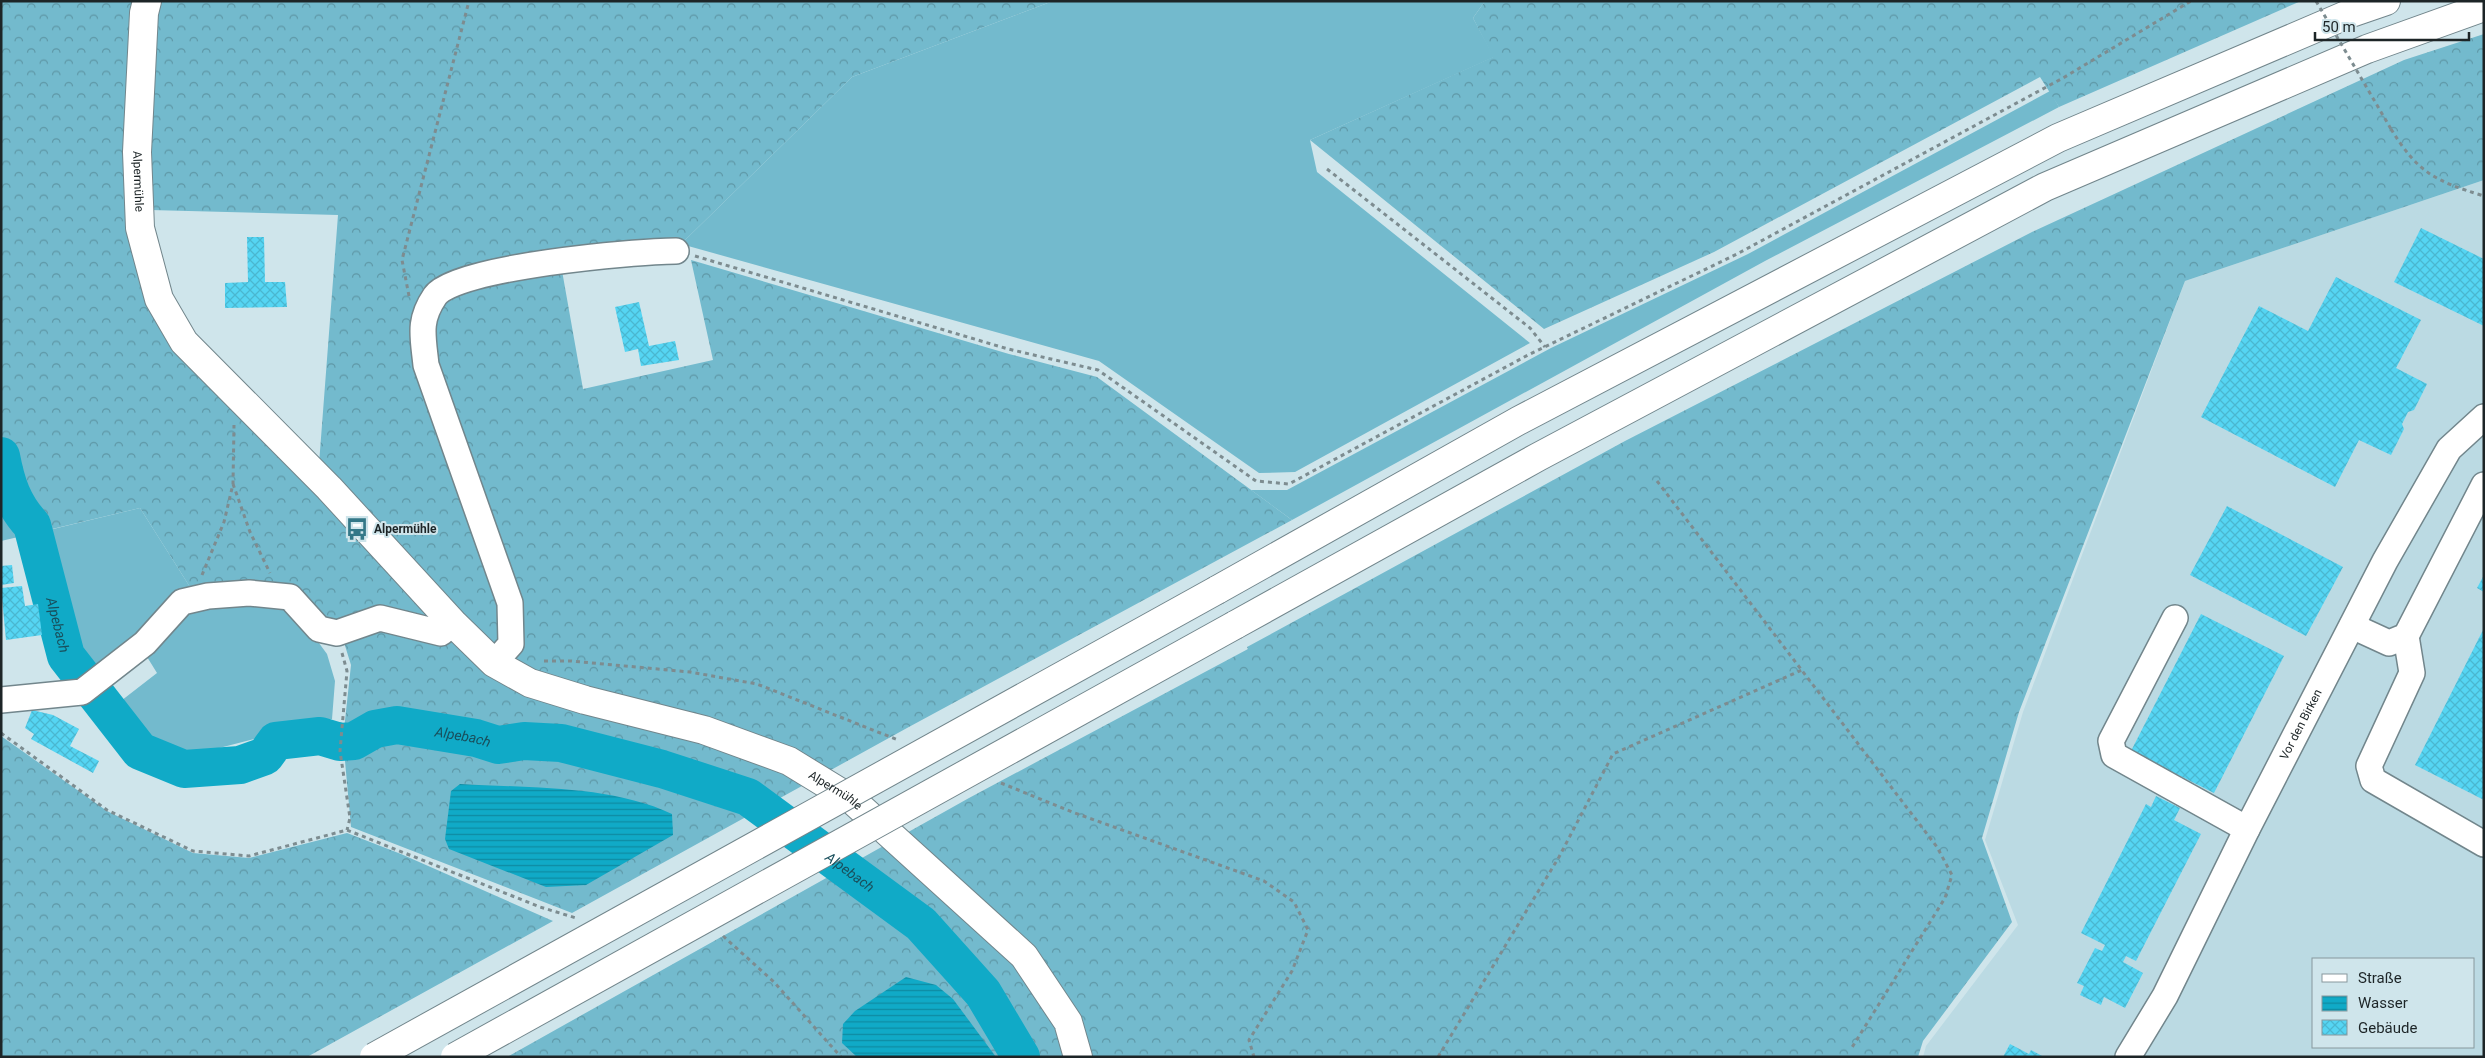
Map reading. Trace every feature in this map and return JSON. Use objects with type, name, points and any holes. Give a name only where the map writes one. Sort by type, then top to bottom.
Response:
[{"type":"main road","points":[[374,1057],[1518,421],[2058,138],[2350,13],[2386,1]]},
{"type":"main road","name":"Alpermühle","points":[[146,7],[137,152],[140,228],[159,299],[184,342],[329,488],[453,623],[494,663],[530,683],[585,700],[704,730],[789,761],[851,799],[1024,956],[1068,1022],[1078,1057]]},
{"type":"main road","points":[[455,1057],[1547,452],[2045,187],[2367,49],[2484,7]]},
{"type":"street","points":[[494,663],[511,644],[510,603],[426,365],[422,324],[436,294],[458,280],[552,263],[642,251],[676,251]]},
{"type":"street","name":"Vor den Birken","points":[[2133,1050],[2165,996],[2247,829],[2385,561],[2449,449],[2484,418]]},
{"type":"street","points":[[2484,485],[2406,636],[2412,672],[2369,766],[2373,780],[2484,844]]},
{"type":"street","points":[[1,700],[82,692],[145,644],[182,602],[208,596],[249,593],[290,597],[318,629],[337,633],[380,618],[441,633],[453,623]]},
{"type":"street","points":[[2175,618],[2110,740],[2114,755],[2247,829]]},
{"type":"street","points":[[2352,626],[2389,643],[2406,636]]},
{"type":"path","points":[[422,324],[410,305],[402,260],[469,1]]},
{"type":"path","points":[[676,251],[1008,349],[1098,370],[1256,481],[1289,484],[1545,347],[1737,254],[2063,78],[2191,1]]},
{"type":"path","points":[[2316,1],[2404,150],[2421,169],[2449,185],[2484,196]]},
{"type":"path","points":[[1327,169],[1530,328],[1545,347]]},
{"type":"path","points":[[182,602],[200,581],[224,522],[233,484],[232,438],[238,397]]},
{"type":"path","points":[[1658,481],[1936,847],[1952,874],[1945,898],[1851,1049]]},
{"type":"path","points":[[233,484],[250,532],[269,571],[290,597]]},
{"type":"path","points":[[1,732],[107,810],[193,852],[249,856],[347,830],[350,818],[340,742],[347,671],[337,633]]},
{"type":"path","points":[[1438,1057],[1559,858],[1613,754],[1802,670]]},
{"type":"shaded area","points":[[2484,180],[2484,1057],[1923,1057],[1926,1046],[2018,925],[1985,840],[2023,712],[2185,281]]},
{"type":"green space","points":[[1,1],[1053,1],[852,77],[681,244],[561,265],[583,389],[713,360],[691,260],[1009,354],[1097,377],[1292,520],[907,728],[572,913],[351,827],[343,739],[351,665],[342,636],[456,614],[336,629],[251,589],[190,587],[140,508],[27,535],[1,434]],"holes":[[[150,210],[338,215],[319,464],[191,338],[166,298]]]},
{"type":"green space","points":[[1053,1],[1485,1],[1473,18],[1494,57],[1310,140],[1317,172],[1530,343],[1295,472],[1259,473],[1099,361],[681,244],[852,77]]},
{"type":"green space","points":[[1485,1],[2301,1],[2059,107],[2040,77],[1714,252],[1544,329],[1310,140],[1493,57],[1473,18]]},
{"type":"green space","points":[[2484,34],[2484,180],[2185,281],[2019,712],[1982,838],[2012,922],[1923,1041],[1918,1057],[507,1057],[969,798],[1248,649],[1247,647],[1625,441],[2032,232],[2404,60]]},
{"type":"green space","points":[[2050,91],[2059,107],[1765,261],[1292,520],[1251,490],[1287,490],[1551,348],[1748,254]]},
{"type":"green space","points":[[1,434],[27,535],[1,541]]},
{"type":"green space","points":[[140,508],[190,587],[99,677],[70,646],[49,530]]},
{"type":"green space","points":[[288,601],[327,654],[335,681],[332,719],[192,755],[148,742],[117,704],[157,673],[144,652],[183,605]]},
{"type":"green space","points":[[1,736],[107,811],[193,853],[249,858],[347,833],[401,854],[553,921],[307,1057],[1,1057]]},
{"type":"water","points":[[460,784],[568,790],[622,798],[672,814],[673,835],[586,885],[546,887],[449,849],[445,839],[451,791]]},
{"type":"water","points":[[906,977],[936,985],[953,999],[996,1057],[857,1057],[842,1043],[843,1024],[855,1011]]},
{"type":"building","points":[[2421,228],[2484,259],[2484,326],[2394,282]]},
{"type":"building","points":[[247,237],[264,237],[265,282],[285,282],[287,307],[225,308],[225,283],[248,282]]},
{"type":"building","points":[[2336,277],[2421,320],[2396,368],[2427,384],[2414,410],[2408,412],[2402,424],[2404,429],[2391,455],[2359,440],[2335,487],[2201,417],[2259,306],[2308,331]]},
{"type":"building","points":[[639,302],[649,346],[675,341],[679,360],[641,366],[638,349],[625,352],[615,307]]},
{"type":"building","points":[[2227,506],[2343,567],[2306,636],[2190,575]]},
{"type":"building","points":[[12,565],[14,583],[1,585],[1,566]]},
{"type":"building","points":[[2484,575],[2484,592],[2477,588]]},
{"type":"building","points":[[22,586],[25,606],[38,604],[42,635],[6,640],[1,588]]},
{"type":"building","points":[[2201,614],[2284,656],[2214,793],[2131,751]]},
{"type":"building","points":[[2484,628],[2484,800],[2415,765]]},
{"type":"building","points":[[32,710],[53,715],[79,729],[70,746],[99,761],[93,773],[31,739],[34,734],[25,728]]},
{"type":"building","points":[[2156,796],[2180,808],[2174,820],[2201,834],[2136,961],[2126,956],[2123,962],[2143,973],[2125,1008],[2104,997],[2101,1005],[2080,995],[2084,986],[2077,983],[2095,948],[2102,951],[2105,945],[2081,933],[2146,804],[2151,807]]},
{"type":"building","points":[[2010,1044],[2029,1054],[2031,1050],[2044,1057],[2003,1057]]},
{"type":"waterway","name":"Alpebach","points":[[1,456],[11,493],[20,510],[32,525],[66,656],[140,751],[184,769],[240,765],[265,756],[276,741],[320,736],[340,742],[354,741],[375,729],[397,725],[476,738],[498,745],[524,741],[561,743],[662,769],[748,797],[921,924],[983,993],[1021,1057]]},
{"type":"place","name":"Alpermühle","points":[[357,529]]}]
